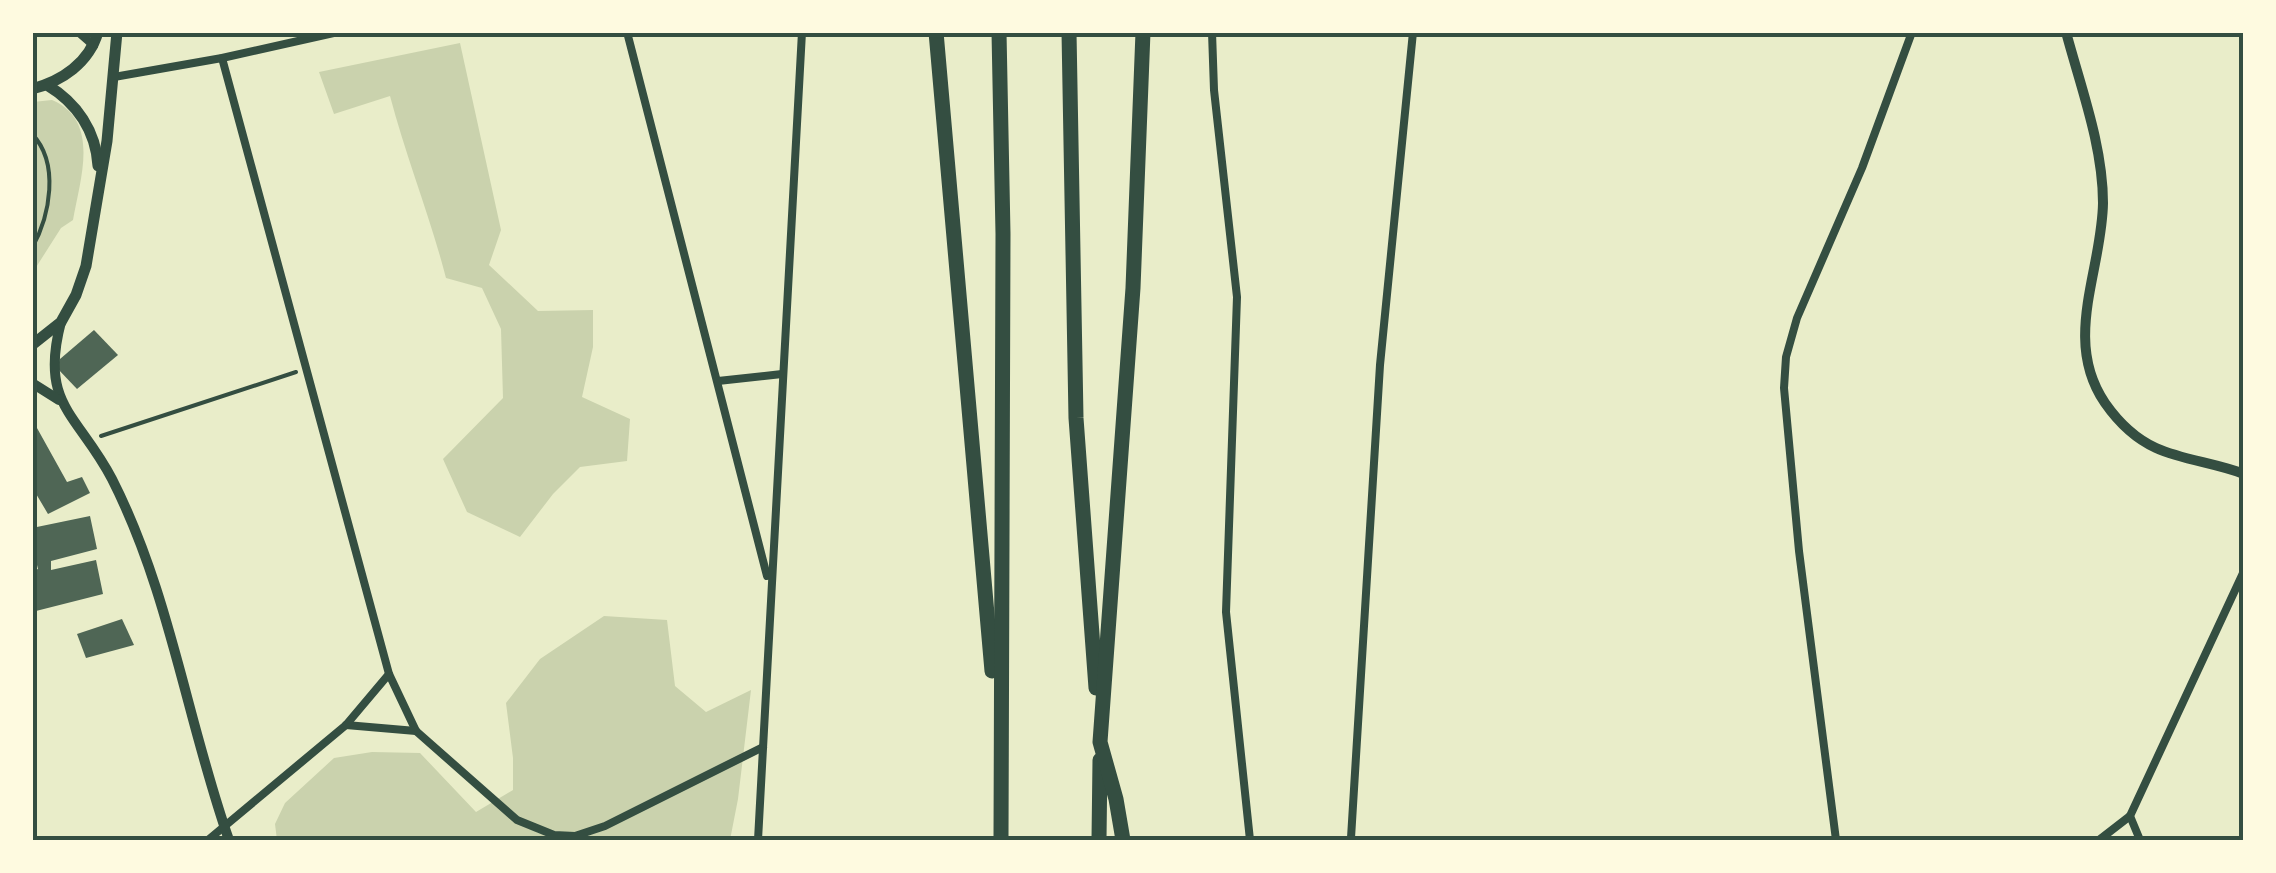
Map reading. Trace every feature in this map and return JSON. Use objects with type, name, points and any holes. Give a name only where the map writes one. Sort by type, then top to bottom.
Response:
[{"type":"highway","points":[[936,32],[1000,768]]},
{"type":"highway","points":[[998,32],[1003,234],[1001,840]]},
{"type":"highway","points":[[1069,32],[1076,418],[1100,742],[1123,840]]},
{"type":"highway","points":[[1099,840],[1100,742],[1133,288],[1143,32]]},
{"type":"main road","points":[[32,344],[62,322],[86,266],[118,32]]},
{"type":"main road","points":[[32,89],[47,85],[74,68],[96,39]]},
{"type":"main road","points":[[47,85],[74,106],[91,133],[98,161],[98,196]]},
{"type":"street","points":[[78,32],[96,39]]},
{"type":"street","points":[[114,77],[338,32]]},
{"type":"street","points":[[626,32],[770,586]]},
{"type":"street","points":[[758,840],[802,32]]},
{"type":"street","points":[[1212,32],[1214,90],[1237,297],[1226,612],[1250,840]]},
{"type":"street","points":[[1352,838],[1380,365],[1413,32]]},
{"type":"street","points":[[1836,840],[1799,551],[1784,388],[1786,357],[1797,318],[1862,168],[1912,32]]},
{"type":"street","points":[[2066,32],[2101,166],[2103,206],[2084,338],[2088,367],[2098,392],[2131,434],[2158,449],[2244,474]]},
{"type":"street","points":[[222,58],[390,674],[416,731],[517,820],[554,835],[575,836],[636,813],[763,747]]},
{"type":"street","points":[[59,400],[53,363],[62,322]]},
{"type":"street","points":[[718,380],[782,374]]},
{"type":"street","points":[[32,383],[59,400],[110,475],[146,557],[229,840]]},
{"type":"street","points":[[2100,840],[2130,816],[2244,571]]},
{"type":"street","points":[[208,840],[346,725],[390,674]]},
{"type":"street","points":[[346,725],[416,731]]},
{"type":"street","points":[[2130,816],[2140,840]]},
{"type":"path","points":[[32,248],[42,229],[50,174],[39,141],[33,135]]},
{"type":"path","points":[[87,441],[306,369]]},
{"type":"green space","points":[[460,43],[501,230],[489,265],[538,311],[593,310],[593,347],[582,397],[630,419],[627,461],[580,467],[520,537],[467,512],[443,459],[503,398],[501,329],[482,288],[446,278],[390,96],[334,114],[319,72]]},
{"type":"green space","points":[[52,100],[77,122],[84,152],[73,220],[61,228],[33,272],[33,102]]},
{"type":"green space","points":[[604,616],[667,620],[675,686],[706,712],[751,690],[730,840],[277,840],[275,824],[285,803],[334,758],[372,752],[420,753],[476,812],[513,790],[506,703],[540,659]]},
{"type":"building","points":[[94,330],[118,355],[77,389],[57,368],[60,359]]},
{"type":"building","points":[[32,419],[67,482],[82,477],[90,493],[48,514],[32,487]]},
{"type":"building","points":[[90,516],[97,549],[51,561],[51,570],[96,560],[103,594],[32,612],[32,571],[38,569],[36,561],[32,562],[32,528]]},
{"type":"building","points":[[122,619],[134,645],[86,658],[77,634]]}]
